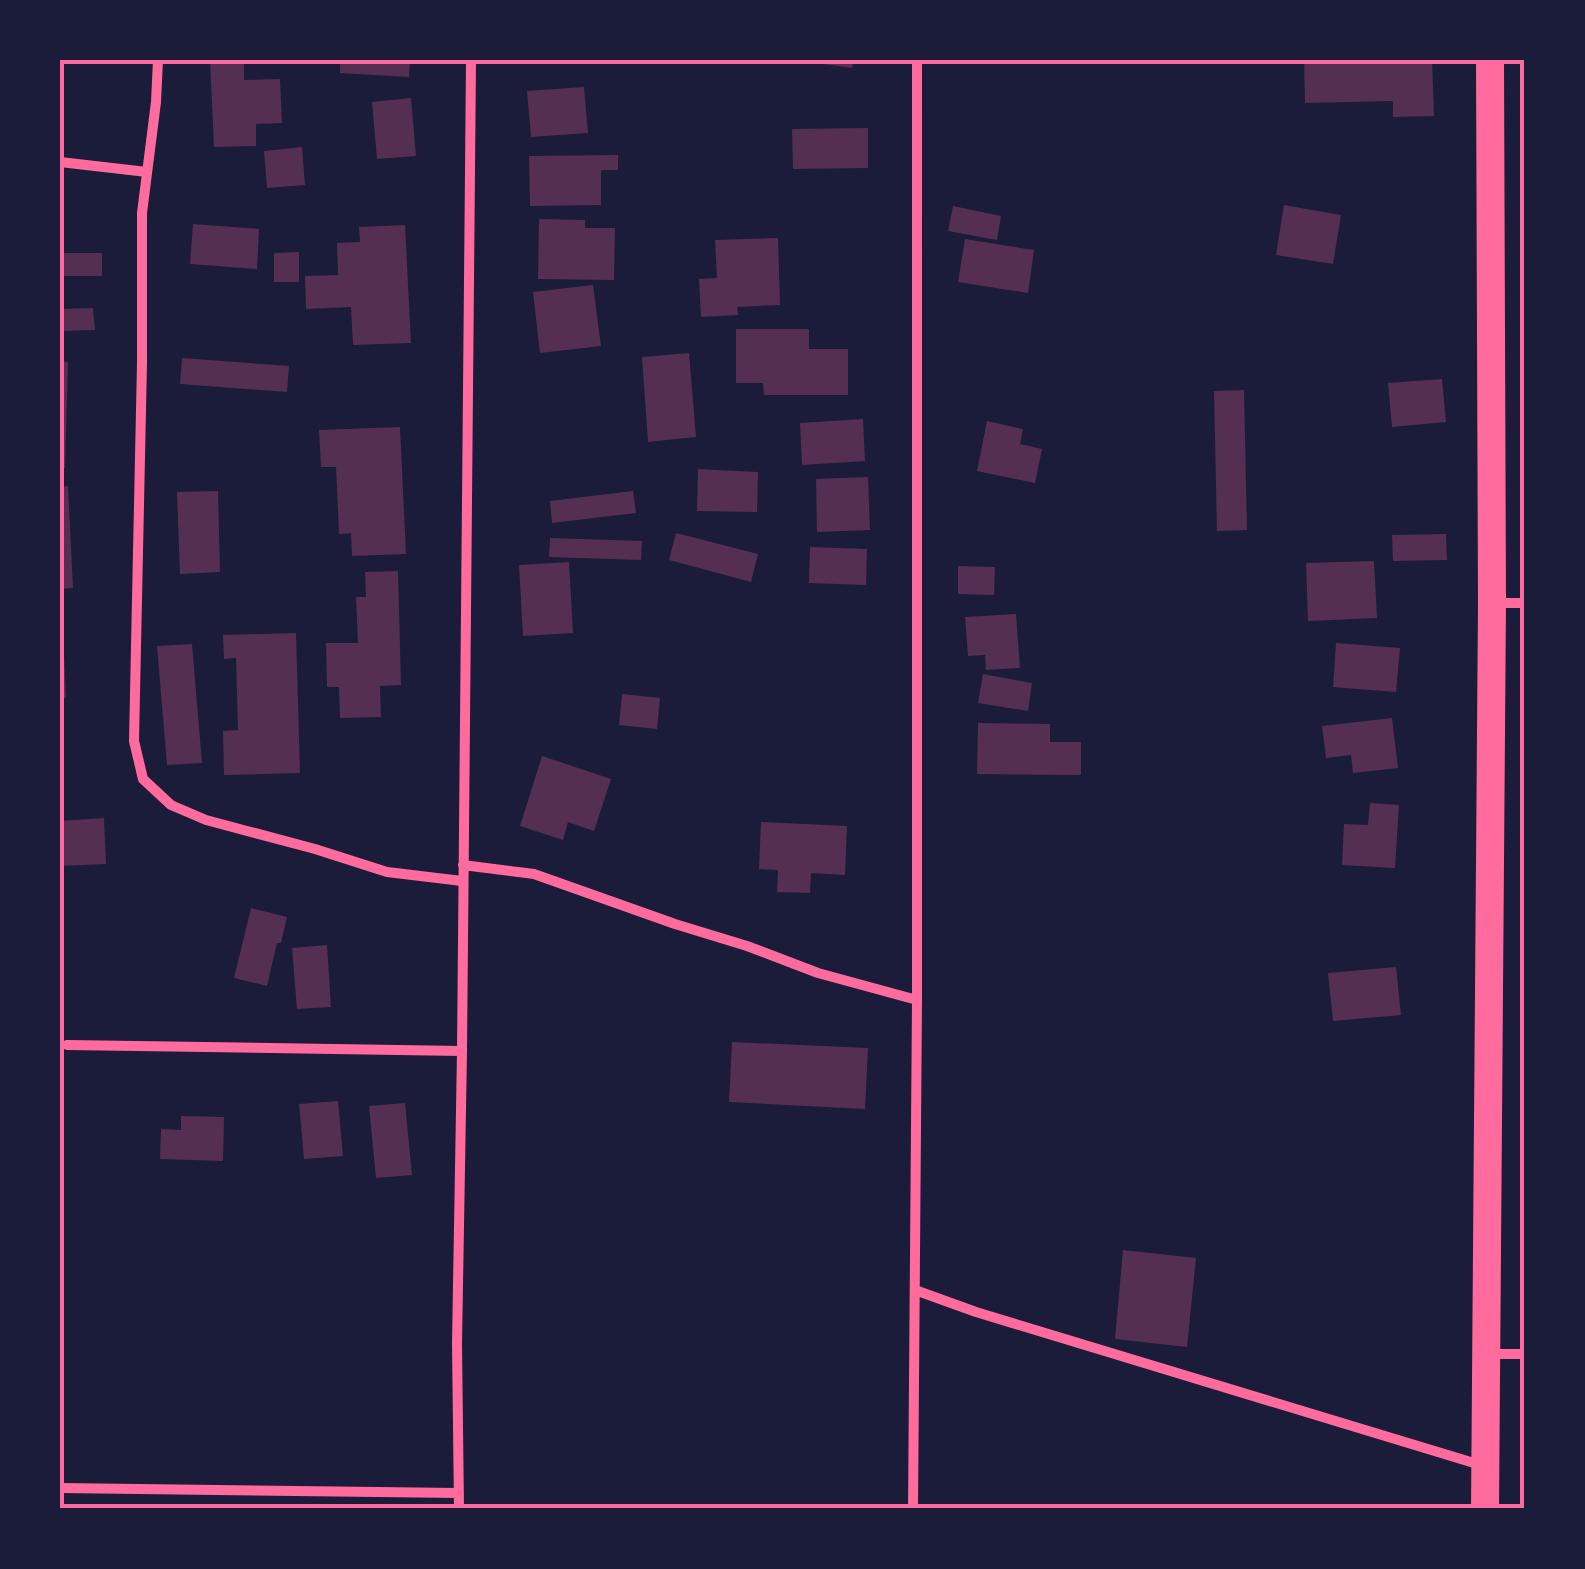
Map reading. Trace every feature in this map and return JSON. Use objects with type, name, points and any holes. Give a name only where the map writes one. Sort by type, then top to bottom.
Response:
[{"type":"highway","points":[[1485,1509],[1492,603],[1490,60]]},
{"type":"street","points":[[158,60],[142,213],[134,740],[143,779],[172,805],[206,820],[387,872],[462,881]]},
{"type":"street","points":[[458,1509],[471,60]]},
{"type":"street","points":[[913,1509],[918,1000],[918,60]]},
{"type":"street","points":[[60,162],[147,172]]},
{"type":"street","points":[[1492,603],[1525,603]]},
{"type":"street","points":[[463,864],[534,874],[818,972],[918,1000]]},
{"type":"street","points":[[67,1044],[462,1051]]},
{"type":"street","points":[[915,1290],[976,1312],[1485,1466]]},
{"type":"street","points":[[1487,1354],[1525,1354]]},
{"type":"street","points":[[60,1488],[459,1493]]},
{"type":"building","points":[[210,60],[244,60],[244,80],[280,79],[282,123],[256,124],[256,146],[214,147]]},
{"type":"building","points":[[340,60],[410,60],[409,77],[340,73]]},
{"type":"building","points":[[809,60],[853,60],[852,68]]},
{"type":"building","points":[[1304,60],[1432,60],[1434,116],[1393,117],[1393,101],[1305,103]]},
{"type":"building","points":[[584,87],[588,133],[531,137],[527,91]]},
{"type":"building","points":[[411,98],[416,156],[377,159],[372,102]]},
{"type":"building","points":[[868,128],[868,168],[793,169],[792,129]]},
{"type":"building","points":[[302,147],[305,185],[267,188],[264,151]]},
{"type":"building","points":[[618,155],[618,170],[601,170],[601,205],[530,206],[529,156]]},
{"type":"building","points":[[1284,205],[1341,215],[1333,264],[1276,255]]},
{"type":"building","points":[[953,206],[1001,216],[997,240],[948,231]]},
{"type":"building","points":[[539,219],[585,220],[585,228],[615,228],[614,280],[538,279]]},
{"type":"building","points":[[193,224],[259,229],[257,269],[190,264]]},
{"type":"building","points":[[405,225],[411,343],[353,345],[351,307],[306,309],[305,276],[338,275],[337,243],[360,242],[359,227]]},
{"type":"building","points":[[778,238],[780,305],[737,307],[738,315],[701,317],[699,279],[717,278],[715,240]]},
{"type":"building","points":[[965,239],[1034,250],[1028,293],[958,282]]},
{"type":"building","points":[[299,252],[299,282],[274,282],[274,253]]},
{"type":"building","points":[[60,253],[102,253],[102,276],[60,276]]},
{"type":"building","points":[[593,285],[601,346],[540,353],[533,292]]},
{"type":"building","points":[[93,308],[95,330],[60,331],[60,309]]},
{"type":"building","points":[[736,329],[809,329],[809,349],[848,349],[848,395],[764,395],[763,383],[736,383]]},
{"type":"building","points":[[689,353],[696,437],[648,442],[642,357]]},
{"type":"building","points":[[182,358],[289,366],[287,392],[180,384]]},
{"type":"building","points":[[60,361],[68,362],[65,468],[60,468]]},
{"type":"building","points":[[1442,379],[1446,422],[1392,427],[1388,383]]},
{"type":"building","points":[[1244,390],[1247,530],[1217,531],[1214,391]]},
{"type":"building","points":[[863,419],[865,461],[802,465],[800,423]]},
{"type":"building","points":[[987,421],[1023,429],[1020,444],[1042,449],[1035,483],[977,471]]},
{"type":"building","points":[[400,427],[406,554],[352,556],[351,533],[339,534],[336,467],[321,467],[319,430]]},
{"type":"building","points":[[698,469],[758,472],[757,512],[697,511]]},
{"type":"building","points":[[868,477],[870,530],[817,532],[816,479]]},
{"type":"building","points":[[68,486],[73,588],[60,589],[60,487]]},
{"type":"building","points":[[218,491],[220,572],[180,574],[177,492]]},
{"type":"building","points":[[633,491],[636,513],[552,523],[550,501]]},
{"type":"building","points":[[676,533],[758,554],[751,582],[669,560]]},
{"type":"building","points":[[1446,534],[1447,560],[1393,561],[1392,535]]},
{"type":"building","points":[[550,538],[642,541],[641,560],[549,557]]},
{"type":"building","points":[[810,547],[867,549],[866,585],[809,583]]},
{"type":"building","points":[[1374,561],[1377,618],[1308,621],[1306,563]]},
{"type":"building","points":[[569,562],[573,633],[523,636],[519,565]]},
{"type":"building","points":[[958,566],[995,567],[994,595],[958,594]]},
{"type":"building","points":[[398,571],[401,685],[380,686],[381,717],[340,718],[339,687],[327,687],[326,643],[358,643],[356,597],[366,597],[365,572]]},
{"type":"building","points":[[1016,614],[1020,668],[986,670],[985,655],[968,656],[965,617]]},
{"type":"building","points":[[60,628],[66,698],[60,699]]},
{"type":"building","points":[[296,633],[300,773],[224,775],[223,731],[238,730],[236,658],[224,659],[223,635]]},
{"type":"building","points":[[1336,643],[1400,648],[1396,692],[1333,687]]},
{"type":"building","points":[[192,644],[202,763],[167,765],[157,646]]},
{"type":"building","points":[[983,674],[1032,683],[1028,711],[978,703]]},
{"type":"building","points":[[622,694],[660,698],[657,729],[619,725]]},
{"type":"building","points":[[1392,718],[1398,768],[1353,773],[1351,755],[1326,758],[1322,726]]},
{"type":"building","points":[[978,723],[1050,724],[1050,742],[1081,742],[1081,775],[977,774]]},
{"type":"building","points":[[542,756],[611,779],[594,831],[568,822],[563,840],[520,826]]},
{"type":"building","points":[[1370,803],[1399,805],[1395,868],[1342,865],[1344,824],[1368,825]]},
{"type":"building","points":[[104,818],[106,864],[60,866],[60,821]]},
{"type":"building","points":[[761,822],[847,826],[845,875],[811,873],[810,893],[777,892],[778,870],[759,869]]},
{"type":"building","points":[[251,908],[287,917],[267,986],[234,978]]},
{"type":"building","points":[[327,945],[331,1007],[297,1009],[292,948]]},
{"type":"building","points":[[1396,967],[1401,1015],[1333,1021],[1328,973]]},
{"type":"building","points":[[732,1042],[868,1048],[865,1109],[729,1102]]},
{"type":"building","points":[[338,1101],[343,1156],[304,1159],[299,1104]]},
{"type":"building","points":[[405,1103],[412,1175],[376,1178],[369,1106]]},
{"type":"building","points":[[181,1116],[224,1117],[223,1161],[160,1159],[161,1129],[181,1130]]},
{"type":"building","points":[[1123,1250],[1196,1258],[1187,1347],[1115,1339]]}]
